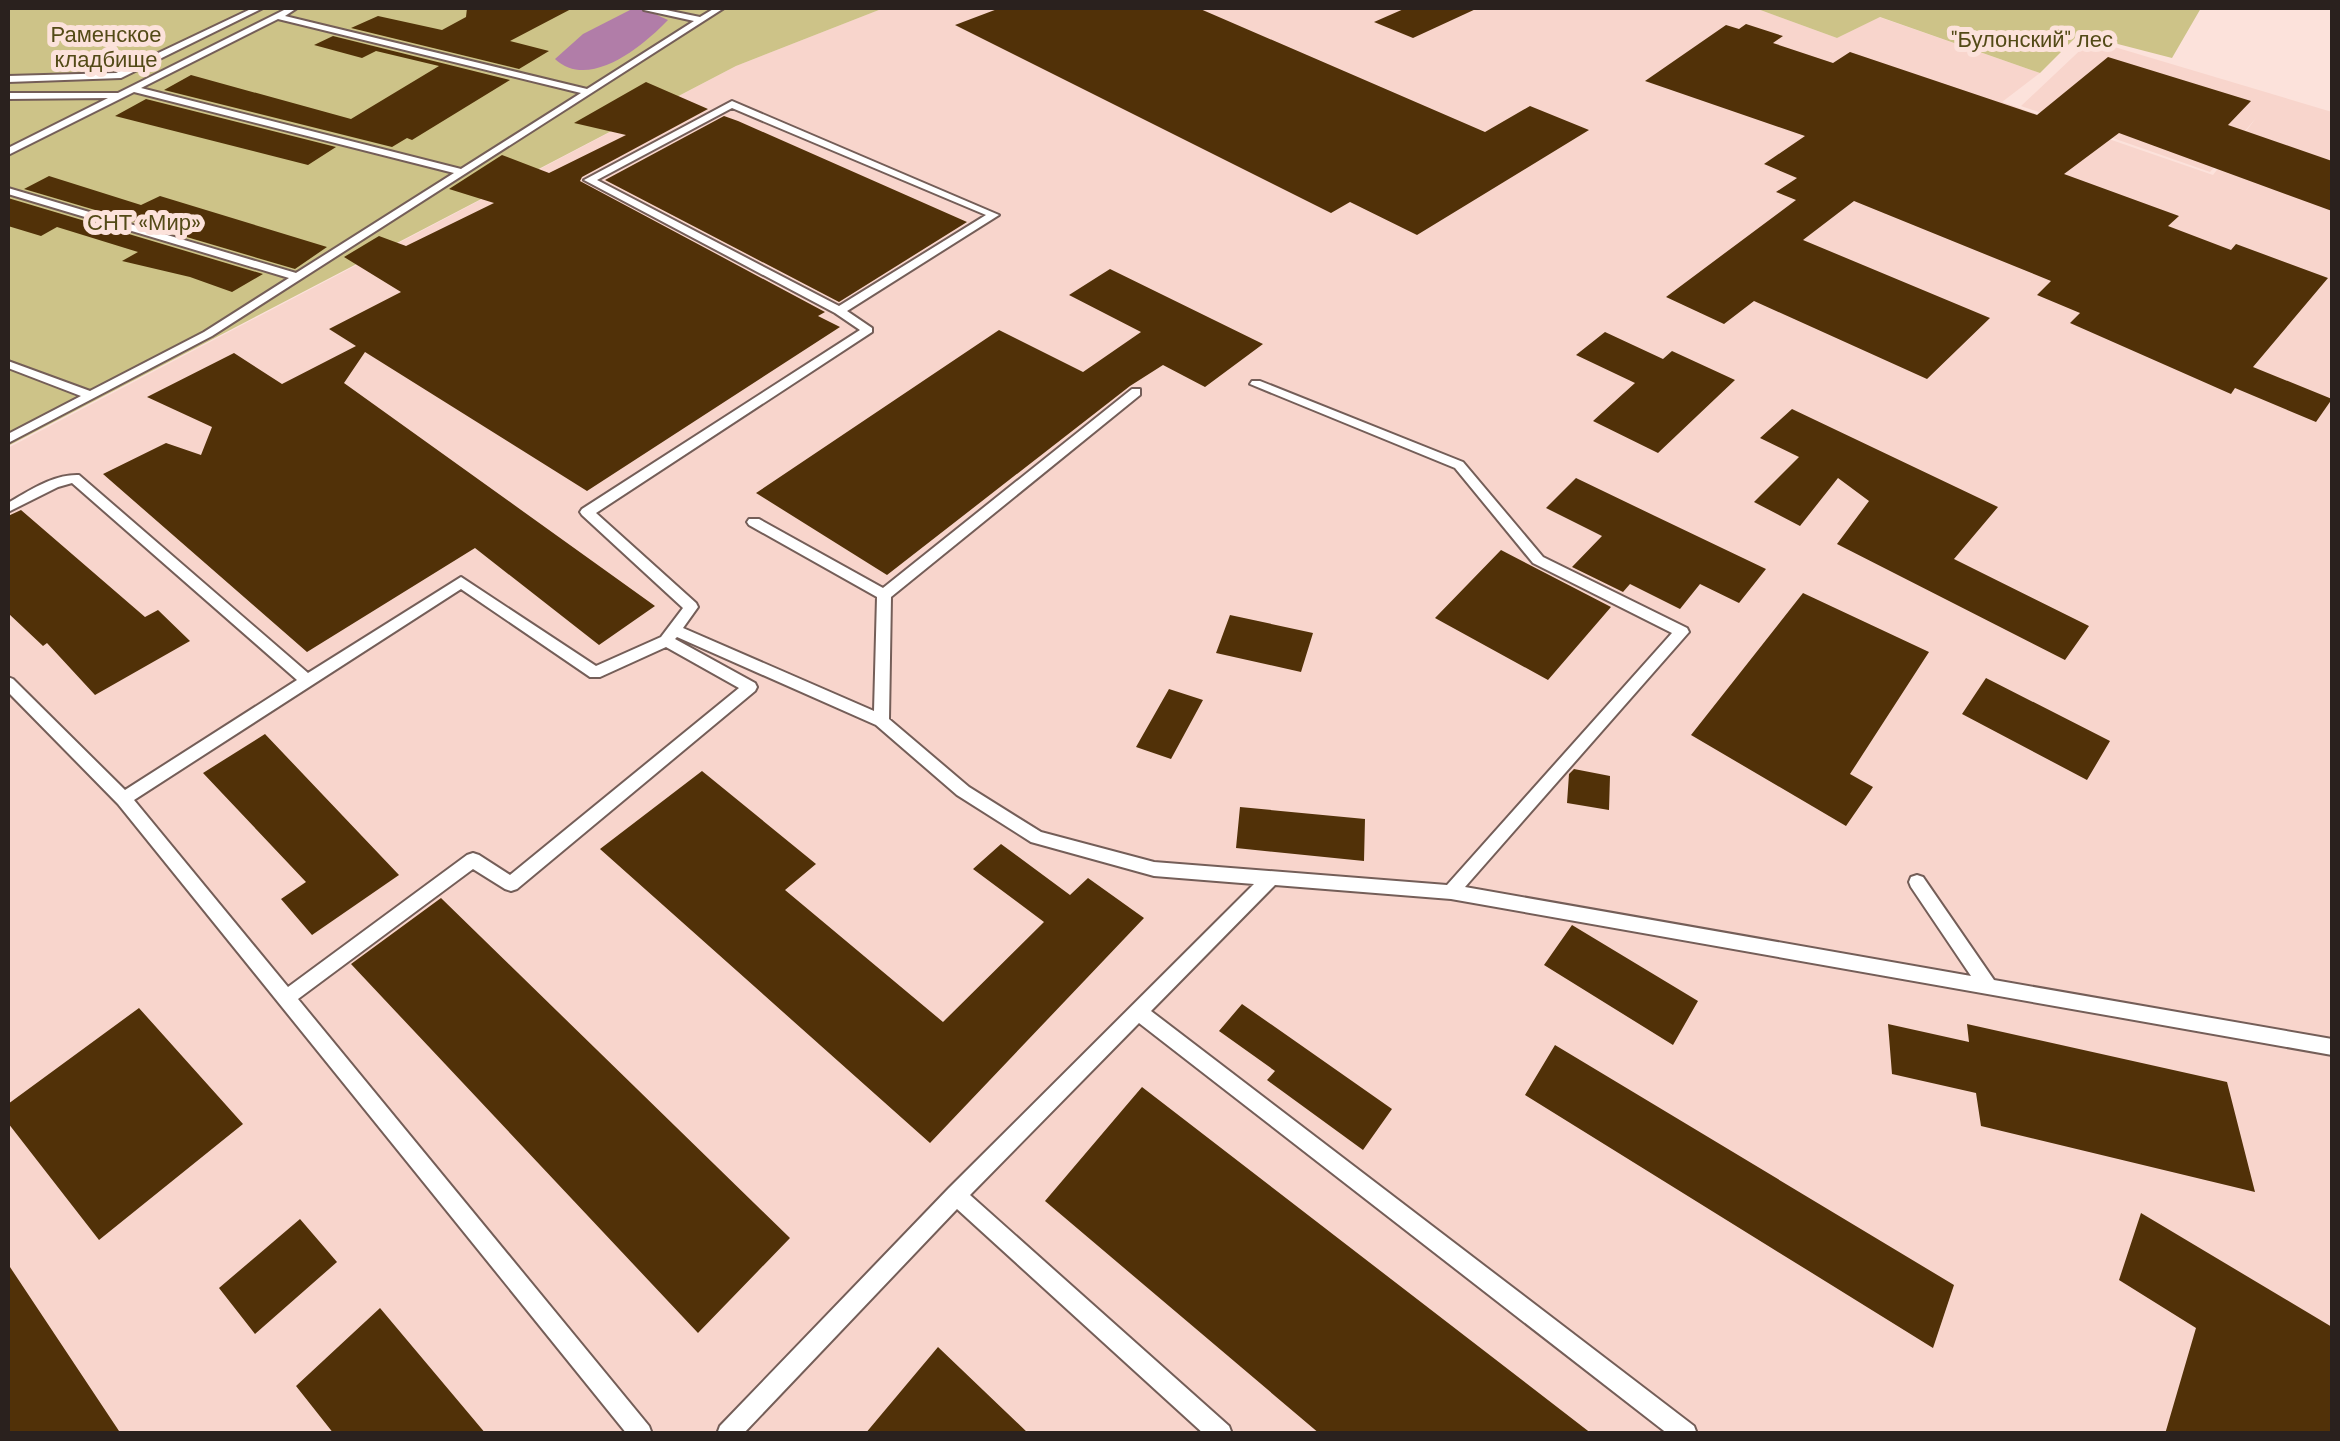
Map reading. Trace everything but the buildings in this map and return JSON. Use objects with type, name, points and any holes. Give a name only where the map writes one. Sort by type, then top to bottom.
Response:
[{"type":"lane","points":[[8,79],[118,76],[259,8]]},
{"type":"lane","points":[[8,152],[293,8]]},
{"type":"lane","points":[[647,8],[701,20]]},
{"type":"lane","points":[[8,438],[208,334],[720,8]]},
{"type":"lane","points":[[276,16],[590,92]]},
{"type":"lane","points":[[134,89],[461,172]]},
{"type":"lane","points":[[8,96],[119,95]]},
{"type":"lane","points":[[124,800],[462,582],[594,673],[670,636],[691,607],[587,512],[868,330],[840,311],[589,180],[732,104],[994,216],[840,311]]},
{"type":"lane","points":[[8,191],[298,277]]},
{"type":"lane","points":[[8,364],[90,395]]},
{"type":"lane","points":[[1256,384],[1459,465],[1538,560],[1682,632],[1451,892]]},
{"type":"lane","points":[[881,721],[884,595],[1136,392]]},
{"type":"lane","points":[[8,508],[53,484],[74,478],[307,681]]},
{"type":"lane","points":[[754,522],[884,595]]},
{"type":"lane","points":[[670,636],[881,721],[963,791],[1037,837],[1154,868],[1451,892],[2332,1047]]},
{"type":"lane","points":[[286,998],[473,860],[510,884],[750,687],[670,636]]},
{"type":"lane","points":[[8,683],[124,800],[641,1434]]},
{"type":"lane","points":[[728,1434],[956,1195],[1271,878]]},
{"type":"lane","points":[[1918,882],[1989,987]]},
{"type":"lane","points":[[1139,1012],[1686,1434]]},
{"type":"lane","points":[[956,1195],[1221,1434]]},
{"type":"shaded area","points":[[884,8],[1755,8],[1837,38],[1879,17],[2040,73],[2002,102],[2213,175],[2256,118],[2210,172],[2021,106],[2091,40],[2332,112],[2332,1433],[8,1434],[8,448],[736,66]]},
{"type":"shaded area","points":[[630,10],[646,10],[668,20],[645,42],[599,68],[569,68],[555,59],[583,34]]},
{"type":"green space","name":"СНТ «Мир»","points":[[8,8],[884,8],[736,66],[8,446]]},
{"type":"green space","name":"\"Булонский\" лес","points":[[1755,8],[2201,8],[2172,58],[2079,34],[2040,73],[1880,17],[1837,38]]},
{"type":"park label","name":"Раменское кладбище","points":[[106,46]]}]
